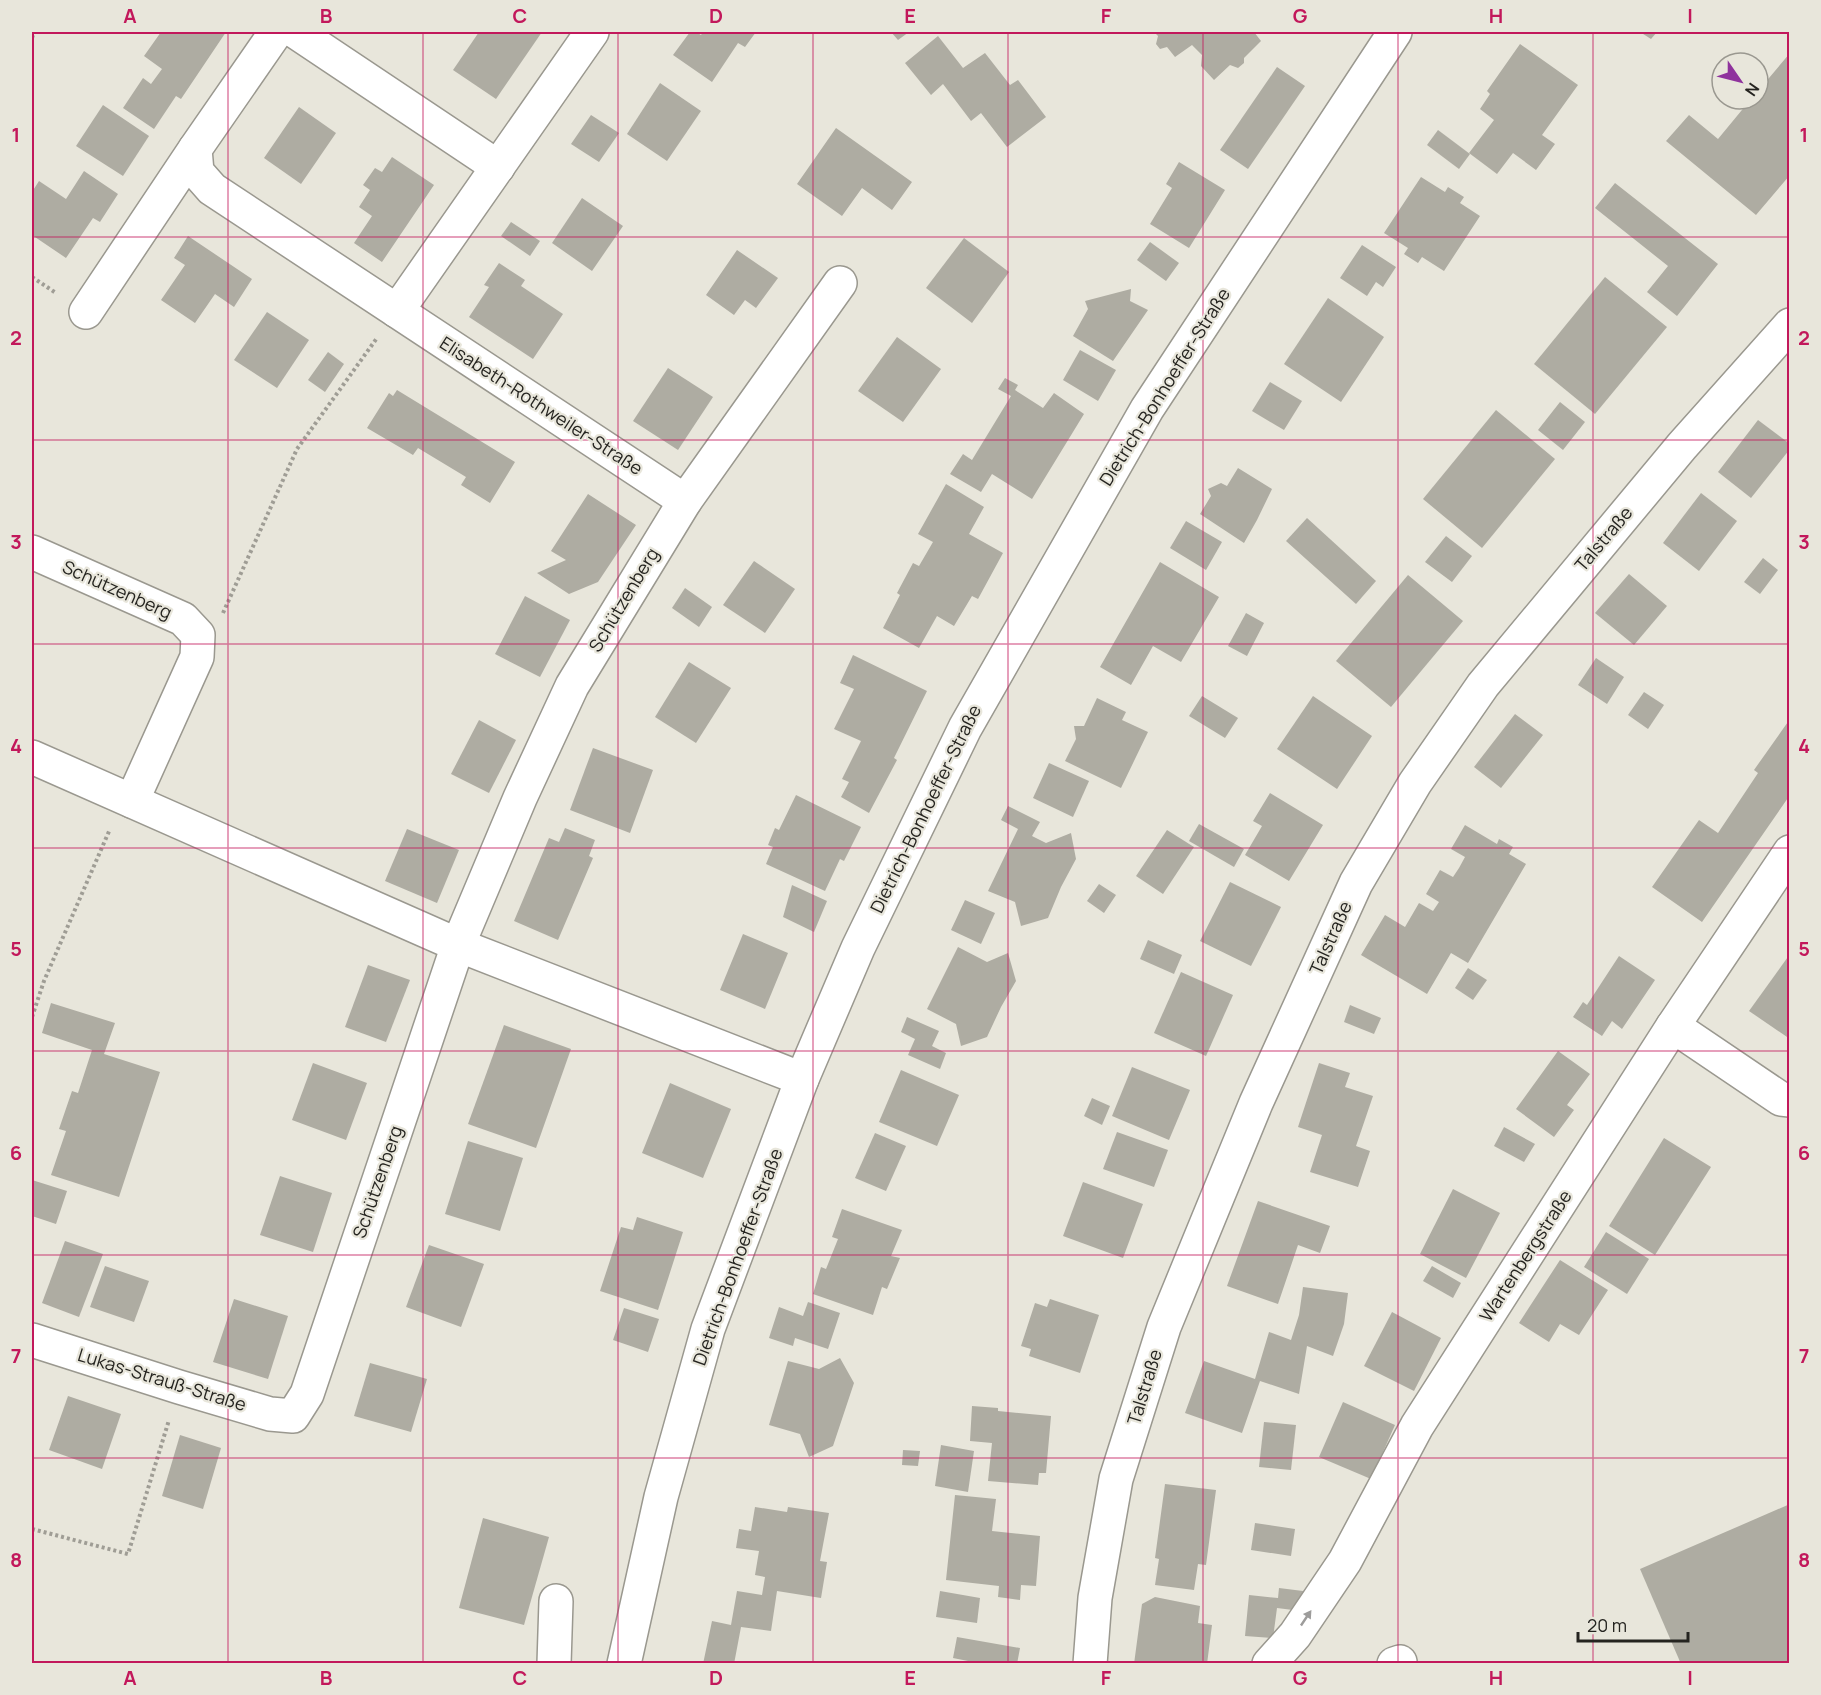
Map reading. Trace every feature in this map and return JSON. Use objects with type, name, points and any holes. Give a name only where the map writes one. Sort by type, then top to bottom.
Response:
[{"type":"street","points":[[86,312],[276,32]]},
{"type":"street","points":[[296,32],[498,168]]},
{"type":"street","points":[[397,311],[592,32]]},
{"type":"street","name":"Dietrich-Bonhoeffer-Straße","points":[[624,1664],[661,1497],[708,1329],[802,1080],[858,948],[964,728],[1147,409],[1395,32]]},
{"type":"street","name":"Elisabeth-Rothweiler-Straße","points":[[195,149],[197,172],[212,189],[685,501]]},
{"type":"street","name":"Schützenberg","points":[[293,1416],[307,1394],[458,945],[520,798],[572,686],[685,501],[840,283]]},
{"type":"street","name":"Talstraße","points":[[1090,1664],[1095,1598],[1116,1479],[1164,1327],[1256,1103],[1356,883],[1416,783],[1482,685],[1682,446],[1790,325]]},
{"type":"street","name":"Schützenberg","points":[[32,552],[183,619],[198,635]]},
{"type":"street","points":[[128,799],[197,657],[198,635]]},
{"type":"street","points":[[32,757],[458,945],[802,1080]]},
{"type":"street","name":"Wartenbergstraße","points":[[1269,1664],[1295,1635],[1345,1561],[1417,1426],[1673,1026],[1790,852]]},
{"type":"street","points":[[1673,1026],[1781,1099],[1790,1100]]},
{"type":"street","name":"Lukas-Strauß-Straße","points":[[32,1340],[270,1414],[293,1416]]},
{"type":"street","points":[[554,1664],[556,1601]]},
{"type":"path","points":[[32,38],[34,32]]},
{"type":"path","points":[[198,635],[220,620],[297,449],[397,311]]},
{"type":"path","points":[[32,1017],[44,981],[128,799]]},
{"type":"path","points":[[32,1529],[128,1554],[179,1387]]},
{"type":"building","points":[[161,32],[226,32],[181,99],[176,96],[154,129],[123,108],[143,78],[151,84],[162,69],[144,56]]},
{"type":"building","points":[[479,32],[542,32],[496,99],[453,70]]},
{"type":"building","points":[[690,32],[701,35],[703,32],[756,32],[745,47],[738,43],[712,82],[673,55]]},
{"type":"building","points":[[891,32],[909,32],[898,40]]},
{"type":"building","points":[[1154,32],[1254,32],[1261,41],[1244,58],[1244,63],[1238,68],[1230,65],[1214,80],[1201,66],[1202,55],[1192,45],[1175,57],[1167,47],[1160,49],[1156,44],[1158,36]]},
{"type":"building","points":[[1640,32],[1657,32],[1651,39]]},
{"type":"building","points":[[938,36],[963,68],[985,53],[1010,85],[1018,80],[1046,117],[1007,147],[981,113],[971,121],[943,84],[931,95],[905,63]]},
{"type":"building","points":[[1520,44],[1578,85],[1542,135],[1555,144],[1536,170],[1513,153],[1497,174],[1469,153],[1494,120],[1480,109],[1490,94],[1487,91]]},
{"type":"building","points":[[1790,53],[1790,175],[1756,215],[1666,141],[1689,115],[1718,139],[1741,111],[1770,111],[1770,77]]},
{"type":"building","points":[[1277,67],[1305,86],[1248,169],[1220,150]]},
{"type":"building","points":[[660,83],[701,111],[667,161],[627,134]]},
{"type":"building","points":[[103,105],[149,136],[123,176],[76,146]]},
{"type":"building","points":[[299,107],[336,133],[301,184],[264,158]]},
{"type":"building","points":[[591,115],[619,133],[599,162],[571,144]]},
{"type":"building","points":[[836,128],[912,182],[892,210],[862,188],[842,216],[797,184]]},
{"type":"building","points":[[1438,130],[1470,154],[1459,169],[1427,145]]},
{"type":"building","points":[[392,157],[434,185],[382,262],[354,243],[372,216],[359,207],[370,190],[363,185],[375,168],[382,172]]},
{"type":"building","points":[[1179,162],[1225,190],[1189,248],[1150,224],[1172,188],[1166,184]]},
{"type":"building","points":[[84,171],[118,194],[100,222],[93,218],[66,258],[32,235],[32,192],[39,181],[66,199]]},
{"type":"building","points":[[1421,177],[1445,192],[1448,187],[1464,197],[1460,203],[1480,216],[1444,271],[1422,257],[1418,263],[1404,254],[1408,248],[1384,233]]},
{"type":"building","points":[[1615,183],[1718,264],[1677,316],[1647,292],[1668,266],[1595,208]]},
{"type":"building","points":[[582,198],[623,226],[592,271],[552,243]]},
{"type":"building","points":[[511,222],[540,241],[530,256],[501,236]]},
{"type":"building","points":[[188,236],[252,279],[234,307],[215,294],[195,323],[161,300],[185,265],[174,258]]},
{"type":"building","points":[[964,238],[1009,272],[972,323],[926,288]]},
{"type":"building","points":[[1150,242],[1179,263],[1166,281],[1137,260]]},
{"type":"building","points":[[1362,245],[1396,267],[1383,287],[1376,282],[1367,296],[1340,278]]},
{"type":"building","points":[[737,250],[778,278],[756,308],[745,300],[734,315],[706,295]]},
{"type":"building","points":[[499,263],[525,280],[521,286],[563,314],[533,359],[469,317],[489,287],[484,285]]},
{"type":"building","points":[[1605,277],[1667,327],[1595,414],[1534,364]]},
{"type":"building","points":[[1131,289],[1130,301],[1148,310],[1113,361],[1073,336],[1088,309],[1085,301]]},
{"type":"building","points":[[1328,298],[1384,337],[1341,402],[1284,364]]},
{"type":"building","points":[[267,312],[309,340],[277,388],[234,360]]},
{"type":"building","points":[[897,337],[941,369],[903,422],[858,391]]},
{"type":"building","points":[[1080,350],[1116,370],[1098,401],[1063,380]]},
{"type":"building","points":[[328,352],[344,364],[325,392],[308,380]]},
{"type":"building","points":[[668,368],[713,397],[678,450],[633,421]]},
{"type":"building","points":[[1005,378],[1018,385],[1015,390],[1043,408],[1054,393],[1084,414],[1032,499],[992,474],[981,492],[950,474],[963,454],[972,460],[1011,396],[998,389]]},
{"type":"building","points":[[1270,382],[1302,401],[1284,430],[1252,411]]},
{"type":"building","points":[[397,390],[515,462],[490,503],[461,485],[466,477],[418,448],[413,455],[367,428],[389,393],[393,396]]},
{"type":"building","points":[[1560,402],[1585,422],[1563,450],[1538,430]]},
{"type":"building","points":[[1496,410],[1555,459],[1482,548],[1423,499]]},
{"type":"building","points":[[1758,420],[1790,444],[1790,449],[1751,498],[1718,472]]},
{"type":"building","points":[[1238,468],[1272,489],[1244,543],[1200,514],[1211,496],[1208,489],[1221,483],[1227,486]]},
{"type":"building","points":[[946,484],[984,507],[969,534],[1003,553],[978,599],[972,596],[954,626],[937,616],[919,648],[883,628],[900,595],[897,593],[913,563],[919,566],[933,542],[918,534]]},
{"type":"building","points":[[1701,493],[1737,521],[1699,571],[1663,543]]},
{"type":"building","points":[[588,494],[636,525],[598,582],[569,594],[537,573],[566,560],[551,551]]},
{"type":"building","points":[[1307,518],[1376,581],[1356,604],[1286,541]]},
{"type":"building","points":[[1186,521],[1222,542],[1206,570],[1170,548]]},
{"type":"building","points":[[1446,536],[1472,556],[1452,582],[1425,562]]},
{"type":"building","points":[[1763,558],[1778,570],[1760,594],[1744,582]]},
{"type":"building","points":[[754,561],[795,589],[765,633],[723,605]]},
{"type":"building","points":[[1160,562],[1219,597],[1181,662],[1153,646],[1131,685],[1100,667]]},
{"type":"building","points":[[1629,574],[1667,606],[1634,645],[1595,613]]},
{"type":"building","points":[[1408,575],[1463,621],[1391,707],[1336,661]]},
{"type":"building","points":[[685,588],[712,607],[699,627],[672,608]]},
{"type":"building","points":[[525,596],[570,620],[540,677],[495,654]]},
{"type":"building","points":[[1246,613],[1264,623],[1247,656],[1228,646]]},
{"type":"building","points":[[853,655],[927,691],[894,758],[897,760],[869,813],[841,797],[849,782],[842,779],[861,741],[834,729],[854,689],[840,683]]},
{"type":"building","points":[[1596,658],[1624,677],[1607,704],[1578,685]]},
{"type":"building","points":[[689,662],[731,688],[696,743],[655,717]]},
{"type":"building","points":[[1644,692],[1664,705],[1648,729],[1628,715]]},
{"type":"building","points":[[1202,696],[1238,718],[1225,738],[1189,716]]},
{"type":"building","points":[[1313,696],[1372,736],[1337,789],[1277,749]]},
{"type":"building","points":[[1097,698],[1126,712],[1122,720],[1148,732],[1121,788],[1065,761],[1076,739],[1074,726],[1084,726]]},
{"type":"building","points":[[1515,714],[1543,735],[1501,788],[1474,767]]},
{"type":"building","points":[[1790,719],[1790,795],[1702,922],[1652,887],[1699,820],[1718,833],[1758,773],[1754,770]]},
{"type":"building","points":[[479,720],[516,740],[489,793],[451,774]]},
{"type":"building","points":[[593,748],[653,770],[630,833],[570,810]]},
{"type":"building","points":[[1049,763],[1089,781],[1073,817],[1033,798]]},
{"type":"building","points":[[1270,793],[1323,825],[1289,881],[1245,855],[1262,826],[1253,821]]},
{"type":"building","points":[[796,795],[861,827],[844,861],[840,859],[825,891],[766,864],[773,847],[768,845],[775,828],[779,830]]},
{"type":"building","points":[[1008,806],[1040,822],[1032,836],[1046,843],[1071,833],[1076,859],[1048,918],[1021,926],[1015,902],[988,891],[1018,829],[1001,820]]},
{"type":"building","points":[[1199,824],[1244,849],[1234,867],[1189,841]]},
{"type":"building","points":[[1465,825],[1497,844],[1499,839],[1513,847],[1509,854],[1526,864],[1468,963],[1451,953],[1427,994],[1361,955],[1385,915],[1405,927],[1419,903],[1433,911],[1439,902],[1426,894],[1440,870],[1453,877],[1459,868],[1465,857],[1451,849]]},
{"type":"building","points":[[565,828],[595,840],[589,856],[593,858],[558,940],[514,921],[549,838],[559,842]]},
{"type":"building","points":[[407,829],[459,850],[437,903],[385,881]]},
{"type":"building","points":[[1167,830],[1194,847],[1163,894],[1136,876]]},
{"type":"building","points":[[1230,882],[1281,907],[1251,966],[1200,941]]},
{"type":"building","points":[[1099,884],[1116,895],[1104,913],[1087,901]]},
{"type":"building","points":[[792,885],[827,901],[814,932],[783,917]]},
{"type":"building","points":[[965,900],[995,913],[981,944],[951,930]]},
{"type":"building","points":[[743,934],[788,953],[765,1009],[720,990]]},
{"type":"building","points":[[1148,940],[1182,955],[1174,974],[1140,959]]},
{"type":"building","points":[[958,947],[987,962],[1008,953],[1016,981],[987,1037],[961,1046],[956,1024],[927,1009]]},
{"type":"building","points":[[1790,954],[1790,1039],[1749,1011]]},
{"type":"building","points":[[1619,956],[1655,980],[1622,1029],[1612,1021],[1602,1036],[1573,1017],[1583,1002],[1587,1005]]},
{"type":"building","points":[[368,965],[410,980],[386,1042],[345,1027]]},
{"type":"building","points":[[1468,968],[1487,980],[1473,1000],[1455,988]]},
{"type":"building","points":[[1181,972],[1233,995],[1206,1056],[1154,1033]]},
{"type":"building","points":[[51,1003],[115,1023],[104,1054],[160,1072],[119,1197],[51,1175],[66,1131],[59,1129],[72,1091],[78,1093],[92,1050],[42,1033]]},
{"type":"building","points":[[1350,1005],[1381,1018],[1374,1034],[1344,1022]]},
{"type":"building","points":[[907,1017],[939,1031],[932,1046],[946,1053],[940,1069],[908,1055],[915,1039],[901,1032]]},
{"type":"building","points":[[504,1025],[571,1049],[536,1148],[468,1124]]},
{"type":"building","points":[[1558,1051],[1590,1074],[1567,1105],[1574,1110],[1554,1137],[1516,1109]]},
{"type":"building","points":[[313,1063],[367,1083],[346,1140],[292,1120]]},
{"type":"building","points":[[1319,1063],[1350,1073],[1345,1087],[1373,1096],[1356,1146],[1370,1151],[1358,1187],[1310,1172],[1322,1135],[1298,1127]]},
{"type":"building","points":[[1132,1067],[1190,1090],[1169,1140],[1112,1116]]},
{"type":"building","points":[[901,1070],[959,1095],[937,1146],[879,1122]]},
{"type":"building","points":[[670,1083],[731,1109],[703,1178],[642,1153]]},
{"type":"building","points":[[1092,1098],[1110,1106],[1102,1125],[1084,1116]]},
{"type":"building","points":[[1504,1127],[1535,1144],[1524,1162],[1494,1146]]},
{"type":"building","points":[[1117,1132],[1168,1150],[1154,1187],[1103,1169]]},
{"type":"building","points":[[875,1133],[906,1146],[886,1191],[855,1178]]},
{"type":"building","points":[[1664,1138],[1711,1167],[1655,1255],[1609,1226]]},
{"type":"building","points":[[468,1141],[523,1158],[500,1231],[445,1214]]},
{"type":"building","points":[[280,1176],[332,1193],[313,1252],[260,1235]]},
{"type":"building","points":[[32,1180],[67,1191],[56,1224],[32,1216]]},
{"type":"building","points":[[1083,1182],[1143,1204],[1123,1258],[1063,1236]]},
{"type":"building","points":[[1453,1189],[1500,1213],[1466,1278],[1420,1254]]},
{"type":"building","points":[[1258,1201],[1330,1226],[1320,1253],[1298,1245],[1278,1304],[1227,1286]]},
{"type":"building","points":[[842,1209],[902,1230],[891,1256],[900,1258],[887,1289],[882,1287],[873,1315],[813,1294],[821,1267],[826,1269],[838,1239],[832,1237]]},
{"type":"building","points":[[637,1217],[683,1232],[658,1310],[600,1291],[621,1227],[633,1230]]},
{"type":"building","points":[[1606,1232],[1649,1259],[1627,1294],[1584,1267]]},
{"type":"building","points":[[65,1241],[103,1254],[79,1317],[42,1303]]},
{"type":"building","points":[[429,1245],[484,1264],[461,1327],[406,1307]]},
{"type":"building","points":[[1560,1260],[1608,1290],[1579,1335],[1560,1324],[1549,1342],[1519,1323]]},
{"type":"building","points":[[105,1266],[149,1281],[134,1322],[90,1307]]},
{"type":"building","points":[[1432,1266],[1461,1283],[1453,1298],[1423,1281]]},
{"type":"building","points":[[1303,1287],[1348,1293],[1344,1324],[1333,1356],[1307,1346],[1299,1394],[1260,1381],[1242,1433],[1185,1413],[1204,1361],[1255,1379],[1269,1332],[1291,1340],[1299,1315]]},
{"type":"building","points":[[234,1299],[288,1316],[268,1379],[213,1362]]},
{"type":"building","points":[[1050,1299],[1099,1315],[1080,1373],[1029,1356],[1031,1349],[1021,1346],[1035,1303],[1047,1307]]},
{"type":"building","points":[[808,1302],[840,1313],[828,1349],[795,1338],[793,1346],[769,1338],[779,1307],[803,1316]]},
{"type":"building","points":[[624,1308],[659,1319],[648,1352],[613,1340]]},
{"type":"building","points":[[1392,1312],[1441,1338],[1414,1391],[1364,1366]]},
{"type":"building","points":[[840,1358],[854,1383],[833,1446],[809,1457],[800,1434],[769,1425],[788,1361],[819,1369]]},
{"type":"building","points":[[370,1363],[427,1379],[411,1432],[354,1416]]},
{"type":"building","points":[[68,1396],[121,1414],[102,1469],[49,1450]]},
{"type":"building","points":[[1343,1402],[1395,1425],[1371,1479],[1319,1457]]},
{"type":"building","points":[[972,1406],[1051,1416],[1046,1473],[1039,1473],[1038,1485],[988,1481],[992,1443],[970,1441]]},
{"type":"building","points":[[1264,1422],[1296,1425],[1291,1470],[1259,1467]]},
{"type":"building","points":[[180,1435],[221,1448],[203,1509],[162,1496]]},
{"type":"building","points":[[941,1445],[974,1451],[968,1492],[935,1486]]},
{"type":"building","points":[[903,1450],[920,1451],[918,1466],[902,1465]]},
{"type":"building","points":[[1165,1484],[1216,1490],[1206,1565],[1198,1564],[1194,1590],[1155,1585],[1159,1559],[1155,1558]]},
{"type":"building","points":[[955,1495],[996,1499],[992,1531],[1040,1536],[1036,1586],[1021,1585],[1020,1600],[998,1597],[999,1586],[946,1580]]},
{"type":"building","points":[[1790,1504],[1790,1664],[1681,1664],[1640,1569]]},
{"type":"building","points":[[755,1507],[787,1512],[788,1507],[829,1513],[820,1561],[827,1562],[821,1598],[777,1591],[771,1631],[741,1627],[734,1664],[703,1664],[712,1621],[731,1625],[737,1591],[762,1595],[765,1577],[755,1575],[759,1551],[736,1548],[739,1529],[751,1531]]},
{"type":"building","points":[[483,1518],[549,1537],[524,1625],[459,1608]]},
{"type":"building","points":[[1255,1523],[1295,1529],[1291,1556],[1251,1550]]},
{"type":"building","points":[[1279,1588],[1303,1591],[1301,1611],[1277,1608],[1273,1638],[1245,1636],[1249,1595],[1278,1598]]},
{"type":"building","points":[[940,1591],[980,1598],[977,1623],[936,1617]]},
{"type":"building","points":[[1155,1597],[1200,1606],[1198,1623],[1212,1625],[1207,1664],[1134,1664],[1142,1604]]},
{"type":"building","points":[[957,1637],[1020,1648],[1017,1664],[967,1664],[968,1661],[953,1658]]}]
